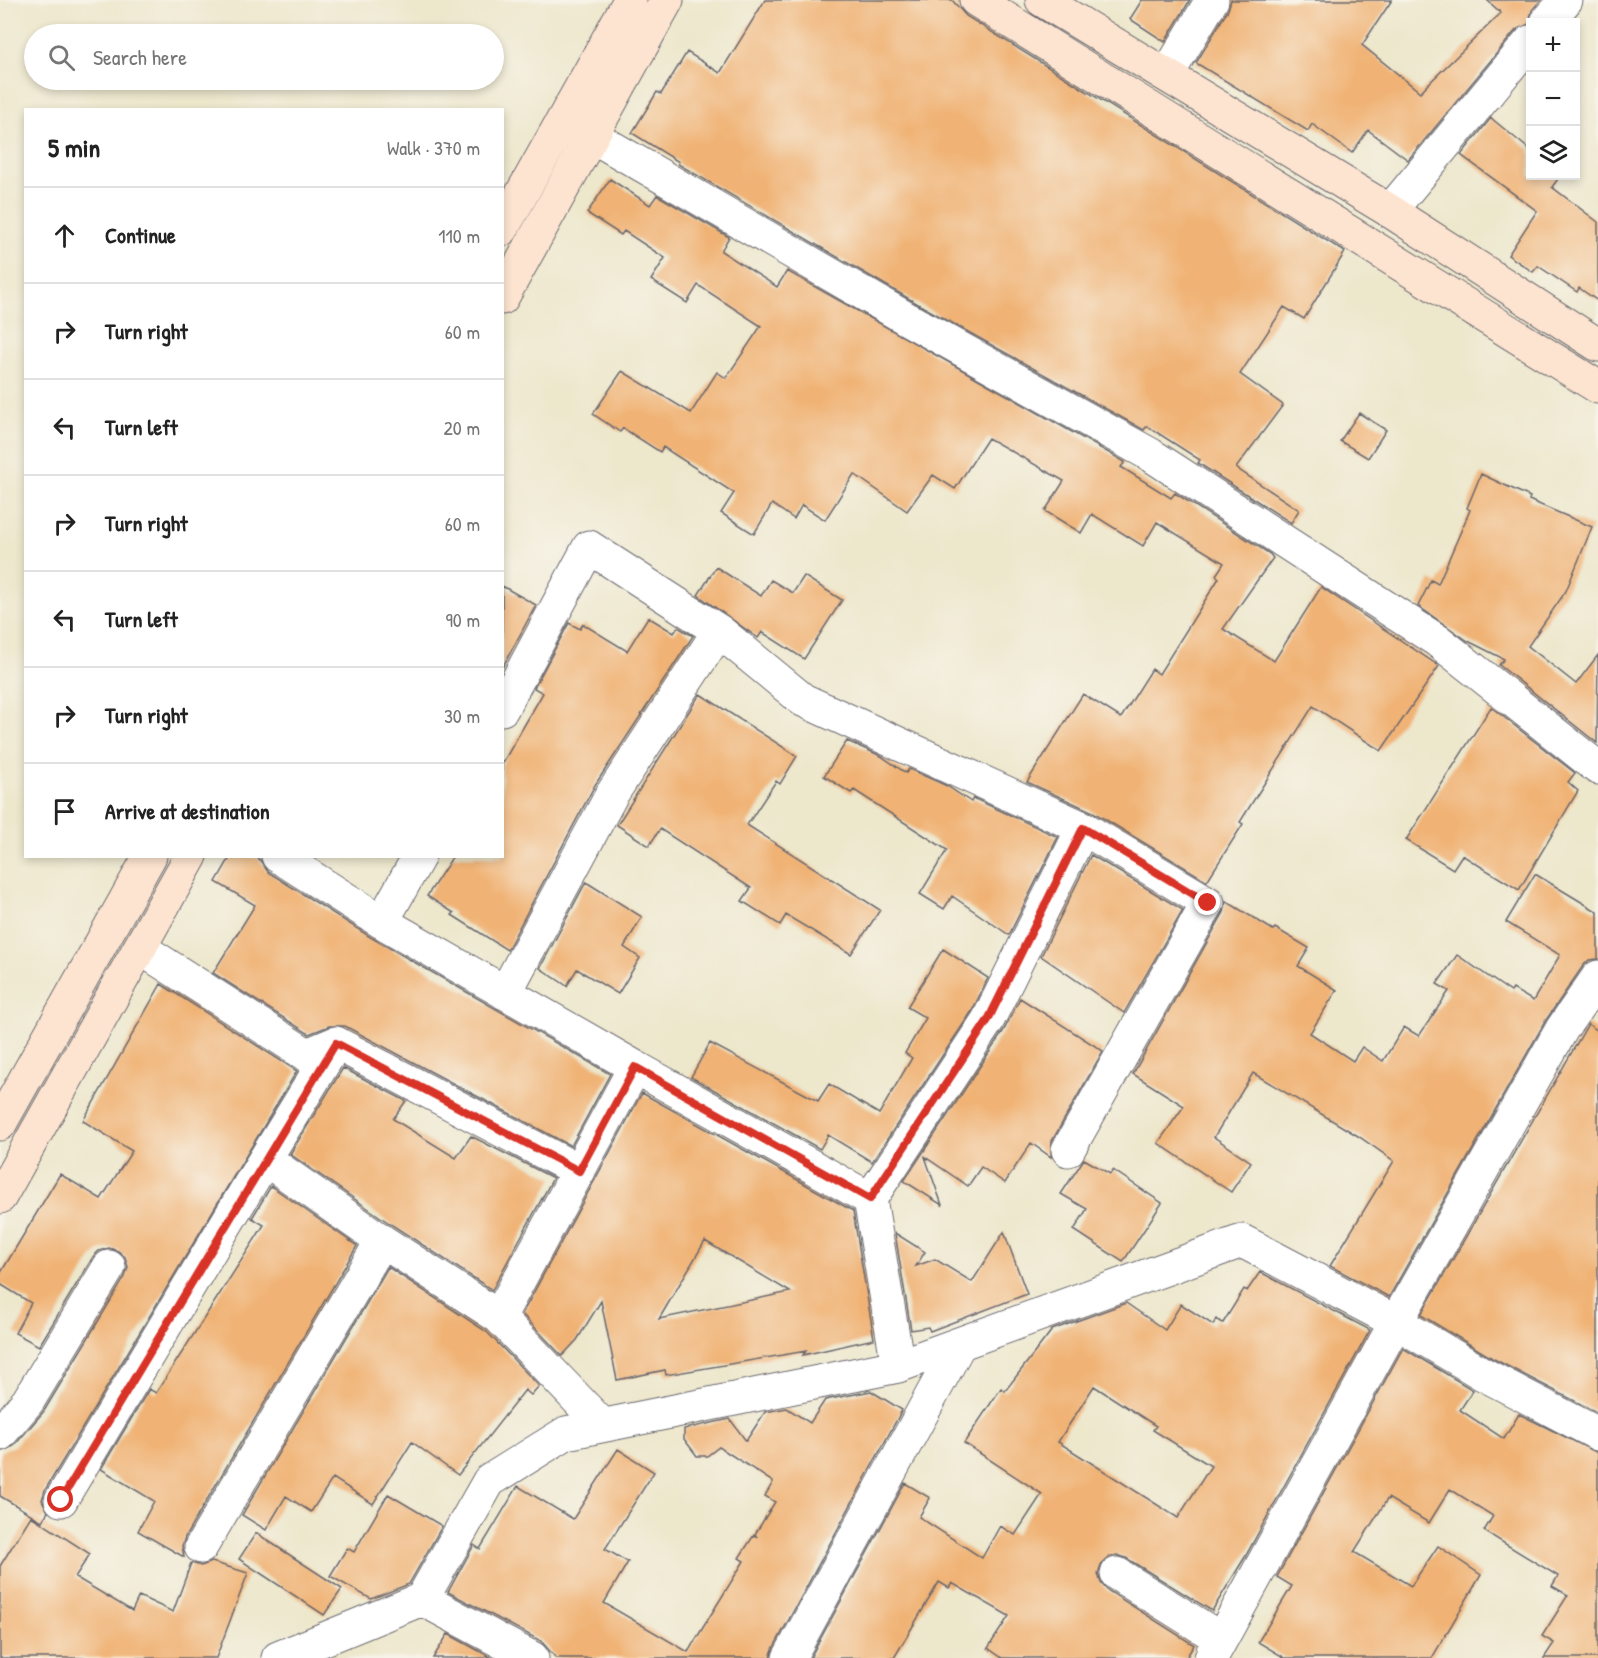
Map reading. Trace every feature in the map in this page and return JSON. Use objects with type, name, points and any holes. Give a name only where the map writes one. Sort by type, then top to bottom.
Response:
[{"type":"main road","points":[[504,225],[630,0]]},
{"type":"main road","points":[[504,294],[667,0]]},
{"type":"main road","points":[[976,0],[1598,387]]},
{"type":"main road","points":[[1049,2],[1390,211],[1598,345]]},
{"type":"main road","points":[[0,1124],[149,858]]},
{"type":"main road","points":[[0,1197],[191,858]]},
{"type":"street","points":[[1167,75],[1212,0]]},
{"type":"street","points":[[1550,18],[1566,0]]},
{"type":"street","points":[[1390,211],[1526,47]]},
{"type":"street","points":[[592,136],[909,320],[1151,455],[1438,641],[1598,768]]},
{"type":"street","points":[[504,705],[589,547],[719,631],[803,700],[1083,828],[1208,903],[1068,1150]]},
{"type":"street","points":[[504,993],[612,794],[719,631]]},
{"type":"street","points":[[898,1366],[870,1199],[988,1020],[1083,828]]},
{"type":"street","points":[[281,858],[382,922],[504,993],[870,1199]]},
{"type":"street","points":[[382,922],[418,858]]},
{"type":"street","points":[[140,948],[308,1055],[336,1043]]},
{"type":"street","points":[[1212,1658],[1396,1322],[1562,1029],[1598,977]]},
{"type":"street","points":[[61,1500],[336,1043]]},
{"type":"street","points":[[336,1043],[579,1171]]},
{"type":"street","points":[[499,1317],[635,1067]]},
{"type":"street","points":[[265,1159],[382,1241],[499,1317],[602,1425]]},
{"type":"street","points":[[201,1547],[382,1241]]},
{"type":"street","points":[[278,1658],[422,1599],[489,1481],[566,1433],[898,1366],[1242,1241],[1396,1322],[1483,1374],[1598,1434]]},
{"type":"street","points":[[0,1434],[28,1401],[109,1267]]},
{"type":"street","points":[[789,1658],[959,1345]]},
{"type":"street","points":[[1117,1574],[1216,1636],[1212,1658]]},
{"type":"street","points":[[422,1599],[532,1658]]},
{"type":"building","points":[[765,0],[952,0],[966,16],[1345,252],[1304,319],[1284,307],[1240,374],[1283,405],[1236,468],[1299,510],[1291,523],[1198,463],[1200,460],[1147,426],[1144,430],[918,304],[678,164],[679,162],[632,133],[657,92],[661,94],[687,52],[720,73]]},
{"type":"building","points":[[1142,0],[1190,0],[1165,42],[1130,19]]},
{"type":"building","points":[[1231,0],[1392,0],[1362,45],[1420,92],[1501,13],[1487,0],[1541,0],[1532,10],[1530,18],[1526,18],[1526,25],[1516,30],[1408,160],[1368,130],[1352,153],[1312,124],[1308,131],[1196,63],[1228,10]]},
{"type":"building","points":[[1491,118],[1526,147],[1526,180],[1557,180],[1552,187],[1598,222],[1598,301],[1579,288],[1577,292],[1538,266],[1533,272],[1508,255],[1537,211],[1461,155]]},
{"type":"building","points":[[610,179],[650,205],[657,195],[729,237],[721,251],[777,287],[787,271],[1125,462],[1121,467],[1171,498],[1175,493],[1270,554],[1273,558],[1223,629],[1274,661],[1321,587],[1439,666],[1381,751],[1313,706],[1240,822],[1243,824],[1207,881],[1093,812],[1027,782],[1083,694],[1121,718],[1152,669],[1159,674],[1219,578],[1216,575],[1224,563],[1157,522],[1143,546],[1092,514],[1081,533],[1045,511],[1064,481],[988,438],[955,489],[933,475],[907,511],[854,474],[825,520],[802,505],[794,519],[772,504],[754,534],[721,513],[734,493],[663,447],[660,452],[623,428],[620,432],[593,414],[622,371],[691,413],[717,372],[726,378],[761,326],[698,285],[687,303],[651,280],[665,258],[624,231],[621,235],[587,213]]},
{"type":"building","points":[[1359,413],[1386,430],[1368,458],[1340,441]]},
{"type":"building","points":[[1481,474],[1530,497],[1529,500],[1592,527],[1566,591],[1528,646],[1576,684],[1598,655],[1597,743],[1499,665],[1504,659],[1468,641],[1418,606],[1431,580],[1438,584],[1470,510],[1467,508]]},
{"type":"building","points":[[716,567],[761,596],[771,580],[793,593],[804,576],[842,600],[804,659],[762,632],[758,638],[698,595]]},
{"type":"building","points":[[504,587],[536,605],[504,664]]},
{"type":"building","points":[[648,617],[674,633],[678,627],[693,636],[595,785],[507,950],[427,896],[452,858],[504,858],[504,761],[543,693],[534,688],[569,623],[580,629],[583,624],[627,651]]},
{"type":"building","points":[[700,694],[797,756],[780,784],[776,781],[747,825],[880,910],[851,954],[786,915],[780,925],[742,901],[751,888],[660,829],[649,846],[617,825]]},
{"type":"building","points":[[1491,707],[1575,773],[1568,782],[1578,791],[1519,890],[1462,855],[1453,869],[1406,840]]},
{"type":"building","points":[[847,741],[881,756],[906,773],[909,769],[947,786],[971,802],[973,798],[1058,837],[1009,935],[952,896],[944,909],[920,894],[947,850],[854,790],[851,793],[824,776]]},
{"type":"building","points":[[1091,855],[1183,910],[1124,1013],[1041,956]]},
{"type":"building","points":[[230,858],[257,858],[268,872],[372,938],[610,1074],[571,1146],[345,1026],[329,1026],[309,1034],[213,973],[255,905],[216,882]]},
{"type":"building","points":[[1535,874],[1598,912],[1598,959],[1589,960],[1583,966],[1546,1020],[1389,1297],[1330,1266],[1394,1161],[1358,1136],[1253,1073],[1214,1137],[1251,1162],[1231,1192],[1158,1143],[1184,1106],[1133,1074],[1224,912],[1226,901],[1273,930],[1275,928],[1309,948],[1298,966],[1337,990],[1310,1033],[1353,1061],[1362,1047],[1383,1061],[1404,1027],[1419,1036],[1449,991],[1437,984],[1457,955],[1511,992],[1513,989],[1533,1001],[1560,955],[1506,922]]},
{"type":"building","points":[[586,882],[642,917],[624,947],[640,958],[618,994],[577,969],[567,986],[540,968]]},
{"type":"building","points":[[943,949],[988,978],[972,1011],[872,1162],[828,1135],[820,1149],[691,1077],[710,1043],[818,1101],[829,1084],[879,1114],[912,1058],[905,1053],[926,1018],[907,1007]]},
{"type":"building","points":[[161,984],[297,1071],[45,1490],[42,1500],[48,1512],[42,1521],[0,1496],[0,1452],[14,1446],[44,1411],[125,1277],[128,1267],[125,1257],[118,1251],[109,1248],[99,1251],[93,1257],[39,1346],[15,1333],[31,1303],[0,1284],[0,1274],[60,1174],[101,1199],[132,1151],[83,1121]]},
{"type":"building","points":[[1020,998],[1103,1051],[1052,1141],[1051,1157],[1031,1143],[1005,1183],[981,1167],[968,1186],[925,1157],[942,1205],[904,1181],[1004,1030]]},
{"type":"building","points":[[1588,1024],[1598,1031],[1598,1413],[1492,1358],[1421,1315]]},
{"type":"building","points":[[343,1068],[406,1101],[393,1119],[456,1158],[471,1136],[553,1178],[492,1290],[392,1225],[290,1154]]},
{"type":"building","points":[[642,1093],[853,1211],[874,1339],[803,1355],[806,1351],[666,1375],[665,1370],[617,1380],[601,1301],[577,1340],[562,1356],[522,1314]],"holes":[[[705,1241],[790,1292],[659,1319]]]},
{"type":"building","points":[[1084,1159],[1110,1174],[1113,1170],[1162,1203],[1123,1262],[1074,1230],[1087,1209],[1061,1194]]},
{"type":"building","points":[[271,1186],[357,1246],[185,1537],[182,1546],[184,1557],[138,1531],[154,1501],[101,1469],[149,1389],[156,1393],[264,1225],[252,1218]]},
{"type":"building","points":[[1004,1232],[1027,1294],[930,1331],[928,1327],[911,1330],[895,1233],[925,1252],[916,1266],[935,1259],[972,1282]]},
{"type":"building","points":[[388,1267],[487,1332],[539,1386],[531,1395],[525,1390],[458,1475],[412,1442],[373,1504],[333,1478],[311,1512],[286,1496],[266,1530],[242,1515]]},
{"type":"building","points":[[1260,1272],[1370,1330],[1245,1557],[1212,1611],[1126,1558],[1117,1555],[1109,1557],[1101,1565],[1098,1574],[1107,1590],[1194,1645],[1186,1658],[1002,1658],[988,1648],[1009,1616],[952,1583],[949,1588],[939,1582],[894,1658],[810,1658],[905,1483],[930,1498],[919,1517],[982,1558],[1000,1526],[1015,1535],[1042,1494],[964,1443],[1001,1388],[1005,1391],[1052,1330],[1126,1303],[1165,1330],[1181,1304],[1213,1325],[1216,1319],[1223,1323],[1244,1289],[1247,1291]],"holes":[[[1094,1386],[1156,1426],[1153,1430],[1211,1466],[1178,1518],[1058,1442]]]},
{"type":"building","points":[[1403,1348],[1473,1390],[1460,1410],[1504,1439],[1519,1414],[1598,1453],[1598,1658],[1544,1658],[1554,1643],[1542,1636],[1568,1595],[1552,1586],[1558,1576],[1484,1531],[1493,1516],[1450,1489],[1429,1523],[1388,1498],[1354,1552],[1411,1586],[1438,1546],[1481,1575],[1432,1658],[1285,1658],[1258,1642],[1292,1586],[1277,1577]]},
{"type":"building","points":[[871,1391],[902,1410],[770,1658],[556,1658],[541,1641],[448,1592],[474,1545],[480,1549],[518,1486],[573,1519],[618,1449],[654,1472],[605,1549],[628,1562],[604,1603],[688,1652],[744,1561],[739,1558],[754,1535],[757,1537],[755,1534],[775,1502],[765,1496],[773,1482],[719,1447],[707,1456],[697,1456],[684,1439],[684,1429],[730,1419],[746,1441],[765,1412],[787,1408],[810,1423],[825,1400]]},
{"type":"building","points":[[388,1494],[442,1526],[409,1584],[371,1599],[330,1576],[347,1548],[354,1552]]},
{"type":"building","points":[[31,1516],[90,1554],[75,1577],[132,1611],[139,1596],[173,1612],[191,1563],[201,1566],[212,1562],[248,1573],[216,1658],[0,1658],[0,1566]]},
{"type":"building","points":[[256,1533],[342,1589],[324,1615],[239,1559]]},
{"type":"building","points":[[448,1634],[492,1658],[433,1658]]},
{"type":"route","points":[[61,1500],[336,1043],[579,1171],[635,1067],[870,1199],[988,1020],[1083,828],[1208,903]]}]
